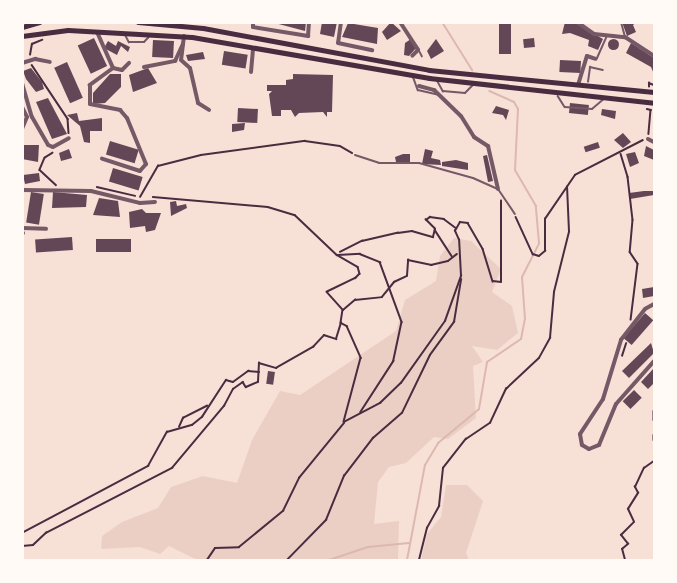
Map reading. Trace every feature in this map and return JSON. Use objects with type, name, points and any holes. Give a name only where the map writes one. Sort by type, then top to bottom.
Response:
[{"type":"main road","points":[[22,27],[39,22]]},
{"type":"main road","points":[[138,22],[203,28],[474,75],[654,92]]},
{"type":"main road","points":[[22,36],[96,31],[152,34],[254,47],[413,76],[654,103]]},
{"type":"street","points":[[253,22],[253,27],[308,36],[309,22]]},
{"type":"street","points":[[340,22],[338,43],[372,50]]},
{"type":"street","points":[[400,22],[418,50],[412,56]]},
{"type":"street","points":[[577,22],[594,34],[625,38],[654,56]]},
{"type":"street","points":[[621,22],[625,38]]},
{"type":"street","points":[[96,31],[113,68]]},
{"type":"street","points":[[578,85],[586,56],[596,60],[606,36]]},
{"type":"street","points":[[144,67],[175,61],[184,39]]},
{"type":"street","points":[[184,39],[181,60],[190,68],[198,103],[209,110]]},
{"type":"street","points":[[251,72],[254,47]]},
{"type":"street","points":[[22,63],[29,60],[50,62]]},
{"type":"street","points":[[102,159],[140,171],[146,164],[127,118],[120,110],[90,104],[90,85],[113,68],[122,70],[129,63]]},
{"type":"street","points":[[22,83],[27,105],[48,145],[53,147],[69,138]]},
{"type":"street","points":[[419,86],[432,88],[441,95],[461,116],[474,137],[488,146],[498,189],[514,214]]},
{"type":"street","points":[[22,107],[27,117],[22,129]]},
{"type":"street","points":[[648,139],[654,142]]},
{"type":"street","points":[[356,155],[379,163],[419,163],[498,189]]},
{"type":"street","points":[[22,190],[91,191],[140,203],[155,202]]},
{"type":"street","points":[[22,228],[46,229]]},
{"type":"street","points":[[654,304],[646,308],[621,340],[597,412],[580,434],[582,445],[590,449],[599,446],[612,410],[654,361]]},
{"type":"lane","points":[[418,50],[422,56]]},
{"type":"lane","points":[[587,86],[590,67],[603,70]]},
{"type":"lane","points":[[413,76],[418,90],[441,95]]},
{"type":"lane","points":[[437,79],[443,91],[465,93],[475,84]]},
{"type":"lane","points":[[554,92],[559,102],[566,107],[595,109],[606,97]]},
{"type":"path","points":[[43,38],[32,44],[29,60],[68,119],[69,138]]},
{"type":"path","points":[[649,83],[654,85]]},
{"type":"path","points":[[514,214],[537,256],[546,251],[545,219],[576,175],[599,160],[620,153],[648,139],[651,110],[644,108],[644,102]]},
{"type":"path","points":[[140,198],[159,166],[201,155],[305,141],[340,146],[356,155]]},
{"type":"path","points":[[62,148],[45,158],[40,170],[64,186]]},
{"type":"path","points":[[620,153],[628,177],[633,220],[630,252],[638,264],[632,288],[634,310],[630,319],[634,323]]},
{"type":"path","points":[[89,186],[140,198],[159,196],[283,210],[295,215],[337,255],[358,267],[360,274],[343,286],[328,290],[343,310]]},
{"type":"path","points":[[419,561],[439,506],[443,468],[466,439],[490,423],[506,388],[539,358],[550,338],[554,292],[569,232],[567,187]]},
{"type":"path","points":[[287,561],[326,520],[344,476],[373,438],[402,412],[429,355],[454,322],[460,276],[456,228],[460,222],[468,223],[483,249],[493,281],[501,282],[504,213],[498,189]]},
{"type":"path","points":[[453,257],[435,229],[426,220],[430,217],[444,219],[456,228]]},
{"type":"path","points":[[337,255],[344,248],[362,241],[412,231],[434,237],[435,229]]},
{"type":"path","points":[[337,255],[342,252],[360,254],[380,262],[402,322],[398,348],[378,390],[358,415]]},
{"type":"path","points":[[22,546],[33,544],[46,533],[172,468],[224,406],[232,389],[243,382],[246,387],[258,382],[259,363],[276,368],[313,347],[324,335],[336,339],[343,310],[355,300],[382,297],[407,276],[408,260],[431,265],[459,253]]},
{"type":"path","points":[[344,422],[380,403],[420,357],[445,321],[460,276]]},
{"type":"path","points":[[207,561],[215,548],[239,547],[283,511],[299,478],[344,422],[361,358],[347,326],[341,323]]},
{"type":"path","points":[[22,533],[148,466],[161,439],[178,428],[192,425],[226,380],[233,382],[248,371],[259,372]]},
{"type":"path","points":[[178,428],[183,418],[208,405]]},
{"type":"path","points":[[654,411],[654,420]]},
{"type":"path","points":[[654,435],[654,440]]},
{"type":"path","points":[[625,561],[622,549],[628,544],[621,535],[634,522],[628,509],[638,493],[635,487],[644,468],[654,461]]},
{"type":"shaded area","points":[[454,238],[471,241],[501,269],[492,292],[512,306],[518,333],[497,350],[472,346],[483,362],[473,366],[476,418],[448,439],[434,437],[406,463],[389,467],[378,482],[374,524],[399,521],[398,560],[197,560],[169,546],[160,554],[140,547],[101,549],[102,536],[122,522],[158,508],[171,487],[203,476],[237,483],[252,440],[280,391],[300,395],[396,331],[405,300],[436,281],[440,256]]},
{"type":"shaded area","points":[[446,485],[467,485],[483,501],[466,553],[469,560],[421,560],[427,534],[441,517]]},
{"type":"building","points":[[271,22],[306,22],[305,31]]},
{"type":"building","points":[[322,22],[337,22],[334,37],[320,34]]},
{"type":"building","points":[[391,22],[401,31],[387,40],[382,32]]},
{"type":"building","points":[[499,22],[511,22],[511,54],[499,54]]},
{"type":"building","points":[[565,22],[574,22],[603,39],[598,50],[588,46],[589,40],[570,33],[562,34]]},
{"type":"building","points":[[622,22],[637,22],[633,25],[636,32],[627,36]]},
{"type":"building","points":[[348,23],[378,28],[377,44],[342,37]]},
{"type":"building","points":[[94,38],[107,66],[91,74],[78,46]]},
{"type":"building","points":[[534,38],[535,47],[524,48],[523,39]]},
{"type":"building","points":[[613,38],[619,44],[613,50],[607,44]]},
{"type":"building","points":[[411,39],[416,48],[409,56],[404,55],[405,43]]},
{"type":"building","points":[[436,39],[444,51],[431,59],[427,51]]},
{"type":"building","points":[[153,40],[174,41],[173,58],[152,57]]},
{"type":"building","points":[[108,41],[116,46],[118,41],[130,47],[128,52],[121,46],[117,55],[104,48]]},
{"type":"building","points":[[631,43],[654,58],[654,74],[651,67],[626,53]]},
{"type":"building","points":[[224,51],[248,55],[246,69],[222,65]]},
{"type":"building","points":[[203,52],[205,59],[188,61],[186,55]]},
{"type":"building","points":[[560,60],[581,61],[580,73],[559,72]]},
{"type":"building","points":[[67,62],[83,98],[70,103],[54,68]]},
{"type":"building","points":[[31,68],[42,82],[44,89],[36,92],[26,79],[23,71]]},
{"type":"building","points":[[148,68],[157,83],[133,92],[129,75]]},
{"type":"building","points":[[110,74],[121,74],[121,87],[105,103],[93,104],[93,93]]},
{"type":"building","points":[[293,74],[333,75],[332,112],[327,112],[327,117],[323,112],[299,113],[295,117],[291,110],[281,110],[281,116],[272,116],[269,94],[272,91],[267,91],[267,85],[286,85],[286,80],[293,79]]},
{"type":"building","points":[[48,98],[67,134],[52,139],[36,102]]},
{"type":"building","points":[[570,103],[589,105],[588,115],[569,113]]},
{"type":"building","points":[[496,106],[509,110],[506,120],[503,115],[492,113]]},
{"type":"building","points":[[238,108],[258,109],[257,123],[237,122]]},
{"type":"building","points":[[602,109],[616,111],[615,119],[601,115]]},
{"type":"building","points":[[77,113],[79,121],[102,118],[102,131],[90,131],[90,143],[84,142],[80,126],[67,115]]},
{"type":"building","points":[[245,123],[244,130],[232,132],[232,124]]},
{"type":"building","points":[[623,133],[631,142],[623,148],[614,140]]},
{"type":"building","points":[[110,141],[139,150],[135,163],[106,154]]},
{"type":"building","points":[[598,142],[600,148],[586,152],[584,147]]},
{"type":"building","points":[[22,145],[39,145],[38,162],[22,159]]},
{"type":"building","points":[[646,146],[654,150],[654,160],[644,156]]},
{"type":"building","points":[[69,149],[72,158],[61,161],[59,153]]},
{"type":"building","points":[[425,149],[433,151],[431,158],[440,160],[441,165],[422,164]]},
{"type":"building","points":[[635,152],[639,163],[630,167],[626,154]]},
{"type":"building","points":[[410,154],[410,162],[396,162],[395,157]]},
{"type":"building","points":[[487,155],[493,181],[488,182],[483,156]]},
{"type":"building","points":[[456,160],[468,163],[468,170],[442,166],[442,162]]},
{"type":"building","points":[[113,168],[143,177],[139,190],[109,181]]},
{"type":"building","points":[[39,173],[40,181],[25,184],[23,175]]},
{"type":"building","points":[[654,191],[654,195],[630,199],[629,193]]},
{"type":"building","points":[[31,192],[44,194],[39,225],[26,223]]},
{"type":"building","points":[[53,192],[87,195],[86,207],[52,208]]},
{"type":"building","points":[[99,198],[118,201],[120,217],[93,215]]},
{"type":"building","points":[[176,201],[177,206],[186,204],[187,208],[171,216],[170,202]]},
{"type":"building","points":[[142,209],[146,213],[161,213],[155,230],[146,232],[145,226],[130,228],[129,212]]},
{"type":"building","points":[[72,237],[73,250],[36,253],[35,240]]},
{"type":"building","points":[[96,239],[131,239],[131,252],[96,252]]},
{"type":"building","points":[[654,287],[654,296],[643,298],[642,289]]},
{"type":"building","points":[[645,313],[653,320],[632,345],[623,338]]},
{"type":"building","points":[[651,343],[654,353],[629,378],[622,371]]},
{"type":"building","points":[[654,368],[654,383],[648,389],[641,382]]},
{"type":"building","points":[[268,371],[275,372],[273,385],[266,384]]},
{"type":"building","points":[[634,390],[642,398],[630,409],[623,401]]},
{"type":"waterway","points":[[442,22],[472,70]]},
{"type":"waterway","points":[[407,560],[425,465],[438,443],[479,409],[487,362],[521,339],[525,319],[522,277],[539,243],[536,206],[515,170],[518,109],[514,102],[489,91]]},
{"type":"waterway","points":[[329,560],[368,547],[409,543]]},
{"type":"waterway","points":[[243,560],[263,560]]},
{"type":"waterway","points":[[278,560],[300,560]]}]
